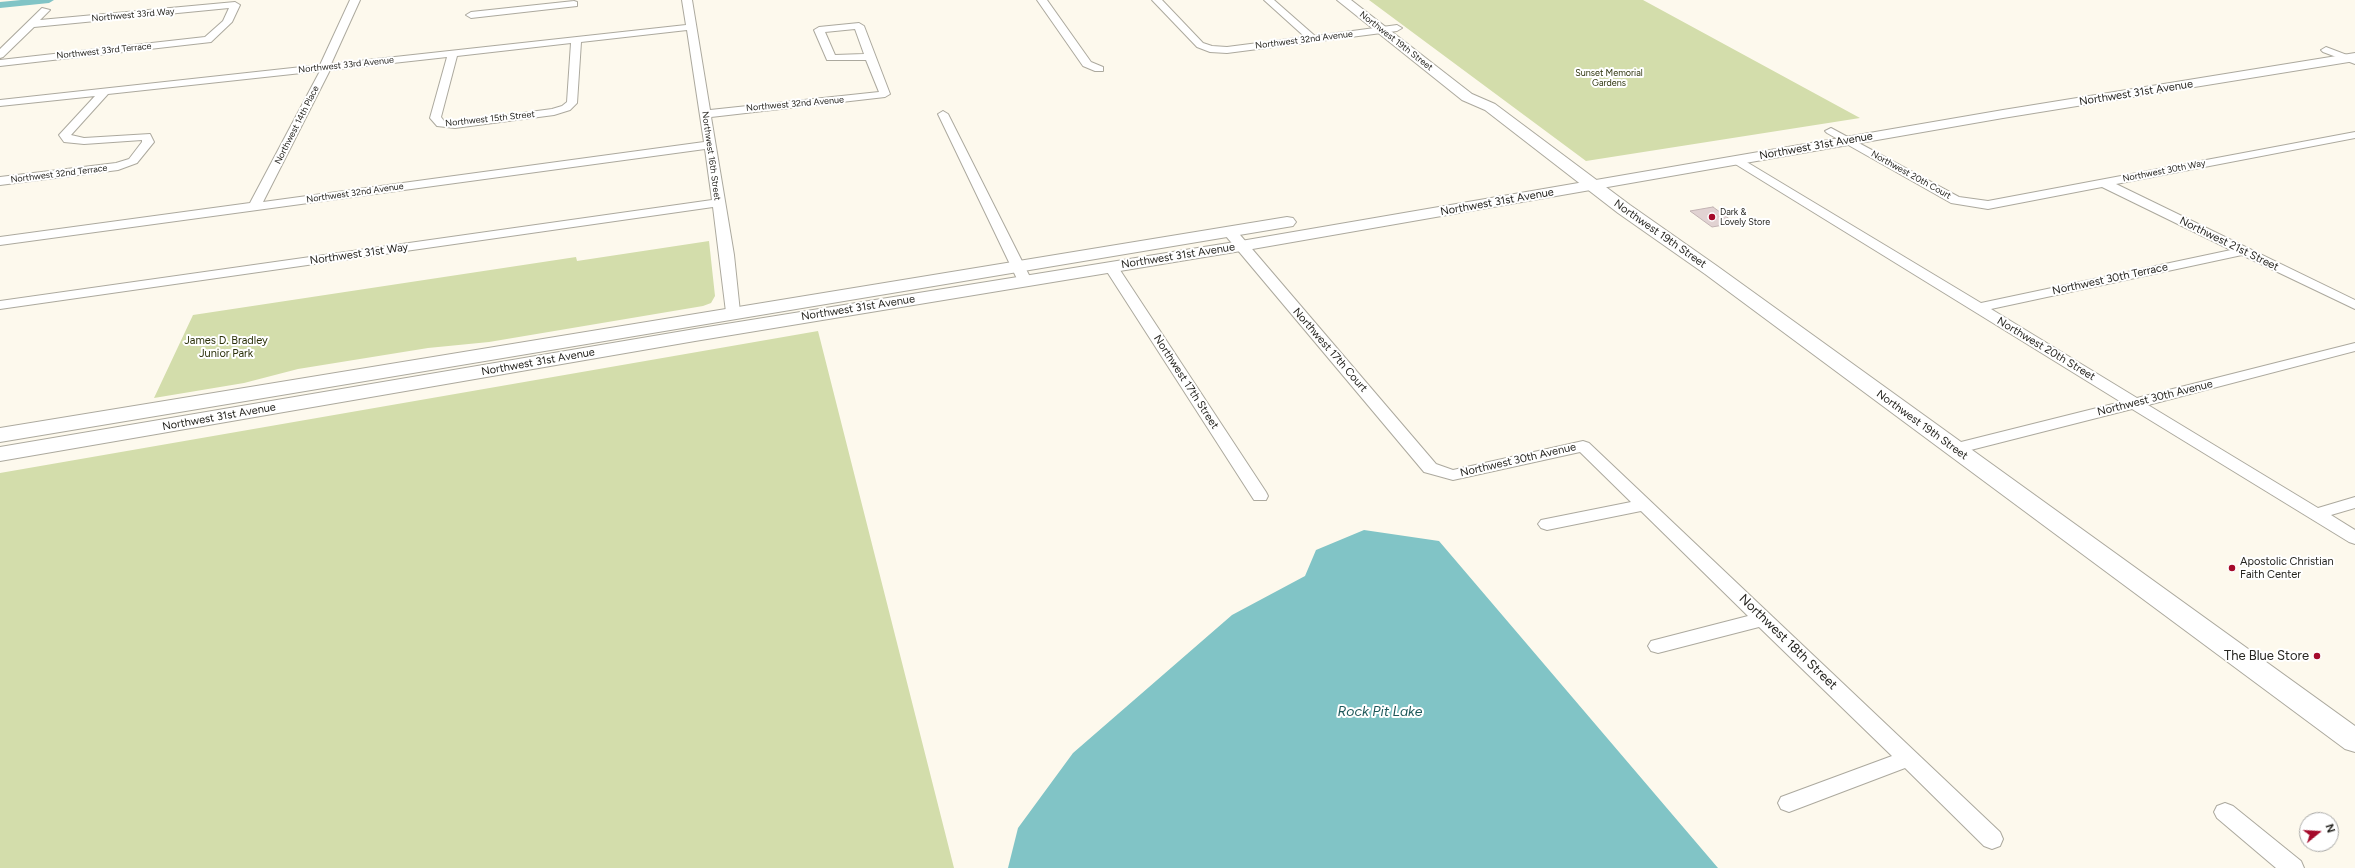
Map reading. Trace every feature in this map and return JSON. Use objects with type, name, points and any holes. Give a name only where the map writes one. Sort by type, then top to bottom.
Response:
[{"type":"main road","name":"Northwest 19th Street","points":[[1343,0],[1467,97],[1490,107],[1585,180],[1955,449],[2350,732]]},
{"type":"main road","name":"Northwest 19th Street","points":[[1359,0],[1485,95],[1490,107]]},
{"type":"main road","name":"Northwest 31st Avenue","points":[[0,435],[733,312],[1022,273],[1111,267],[1241,246],[1830,131],[2326,50],[2353,56]]},
{"type":"main road","name":"Northwest 31st Avenue","points":[[0,454],[695,335],[1230,232],[1585,180],[1736,160],[2353,56]]},
{"type":"main road","points":[[695,335],[716,328],[727,320],[733,312]]},
{"type":"street","name":"Northwest 14th Place","points":[[255,206],[324,71],[324,68],[355,0]]},
{"type":"street","name":"Northwest 16th Street","points":[[688,0],[733,312]]},
{"type":"street","points":[[1042,0],[1087,64],[1099,69]]},
{"type":"street","name":"Northwest 32nd Avenue","points":[[1157,0],[1200,45],[1210,49],[1227,50],[1397,28]]},
{"type":"street","points":[[1270,0],[1313,39]]},
{"type":"street","points":[[471,15],[522,5],[574,4]]},
{"type":"street","name":"Northwest 33rd Way","points":[[32,24],[235,5],[227,22],[208,40]]},
{"type":"street","points":[[0,55],[45,10]]},
{"type":"street","points":[[859,26],[870,57],[831,58],[819,30],[859,26]]},
{"type":"street","name":"Northwest 33rd Avenue","points":[[0,103],[692,27]]},
{"type":"street","name":"Northwest 33rd Terrace","points":[[0,63],[208,40]]},
{"type":"street","name":"Northwest 15th Street","points":[[453,54],[435,118],[441,124],[455,125],[546,113],[566,108],[572,103],[576,40]]},
{"type":"street","name":"Northwest 32nd Avenue","points":[[705,114],[885,94],[870,57]]},
{"type":"street","name":"Northwest 32nd Terrace","points":[[0,181],[118,166],[133,161],[148,142],[146,136],[84,141],[68,140],[65,135],[104,92]]},
{"type":"street","points":[[944,114],[1022,273]]},
{"type":"street","name":"Northwest 20th Court","points":[[1830,131],[1955,200],[1972,204]]},
{"type":"street","name":"Northwest 30th Way","points":[[1972,204],[1988,205],[2102,182],[2355,135]]},
{"type":"street","name":"Northwest 32nd Avenue","points":[[0,241],[710,145]]},
{"type":"street","name":"Northwest 20th Street","points":[[1736,160],[2355,538]]},
{"type":"street","name":"Northwest 21st Street","points":[[2102,182],[2242,251],[2355,304]]},
{"type":"street","name":"Northwest 31st Way","points":[[0,305],[718,203]]},
{"type":"street","name":"Northwest 17th Court","points":[[1230,232],[1430,468]]},
{"type":"street","name":"Northwest 30th Terrace","points":[[1978,308],[2242,251]]},
{"type":"street","name":"Northwest 17th Street","points":[[1111,267],[1260,496]]},
{"type":"street","name":"Northwest 30th Avenue","points":[[1955,449],[2355,347]]},
{"type":"street","name":"Northwest 30th Avenue","points":[[1430,468],[1453,475],[1583,446]]},
{"type":"street","name":"Northwest 18th Street","points":[[1583,446],[1992,839]]},
{"type":"street","points":[[2316,514],[2355,502]]},
{"type":"street","points":[[1547,524],[1644,505]]},
{"type":"street","points":[[1658,646],[1764,619]]},
{"type":"street","points":[[1789,802],[1909,758]]},
{"type":"street","points":[[2225,812],[2294,868]]},
{"type":"green space","name":"Sunset Memorial Gardens","points":[[1369,0],[1643,0],[1860,118],[1586,161]]},
{"type":"green space","name":"James D. Bradley Junior Park","points":[[709,241],[715,296],[711,303],[703,306],[489,342],[428,348],[298,369],[244,383],[154,398],[193,315],[576,257],[577,261]]},
{"type":"green space","points":[[818,331],[954,868],[0,868],[0,473]]},
{"type":"water","name":"Rock Pit Lake","points":[[1364,530],[1439,541],[1718,868],[1008,868],[1018,828],[1073,753],[1232,615],[1305,576],[1316,550]]},
{"type":"building","name":"Dark & Lovely Store","points":[[1713,207],[1735,223],[1712,227],[1690,211]]},
{"type":"waterway","points":[[0,5],[49,0]]},
{"type":"place","name":"Dark & Lovely Store","points":[[1712,217]]},
{"type":"place","name":"Apostolic Christian Faith Center","points":[[2232,568]]},
{"type":"place","name":"The Blue Store","points":[[2317,656]]}]
